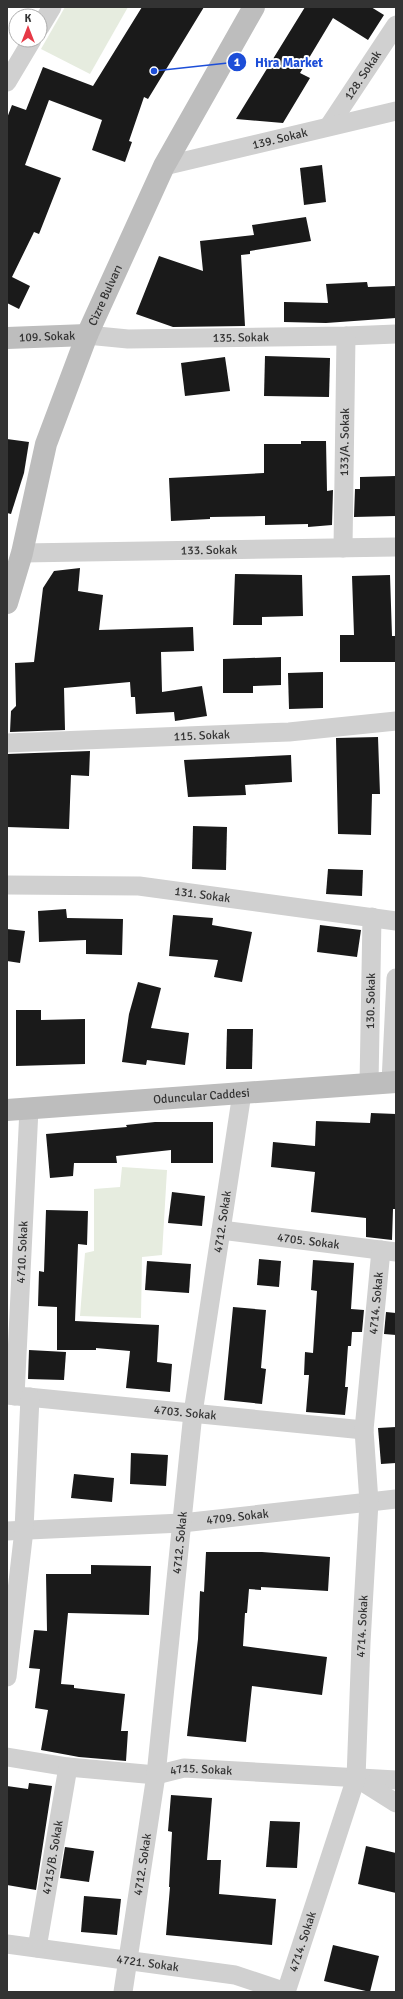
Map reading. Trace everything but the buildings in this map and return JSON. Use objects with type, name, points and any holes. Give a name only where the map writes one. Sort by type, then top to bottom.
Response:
[{"type":"main road","name":"Cizre Bulvarı","points":[[7,603],[22,553],[46,444],[87,335],[164,166],[254,7]]},
{"type":"main road","name":"109. Sokak","points":[[7,338],[87,335]]},
{"type":"main road","name":"Oduncular Caddesi","points":[[7,1110],[394,1082]]},
{"type":"street","name":"128. Sokak","points":[[329,126],[396,25]]},
{"type":"street","points":[[7,82],[27,48]]},
{"type":"street","name":"139. Sokak","points":[[164,166],[396,111]]},
{"type":"street","name":"135. Sokak","points":[[87,335],[128,339],[396,334]]},
{"type":"street","name":"133/A. Sokak","points":[[343,548],[346,336]]},
{"type":"street","name":"133. Sokak","points":[[22,553],[396,547]]},
{"type":"street","name":"115. Sokak","points":[[7,743],[275,732],[396,721]]},
{"type":"street","name":"131. Sokak","points":[[7,885],[139,886],[396,921]]},
{"type":"street","name":"130. Sokak","points":[[368,1084],[372,918]]},
{"type":"street","name":"130. Sokak","points":[[394,1082],[396,978]]},
{"type":"street","name":"4712. Sokak","points":[[123,1992],[156,1775],[193,1412],[242,1093]]},
{"type":"street","name":"4710. Sokak","points":[[7,1677],[16,1530],[17,1396],[29,1109]]},
{"type":"street","name":"4705. Sokak","points":[[221,1230],[389,1251]]},
{"type":"street","name":"4714. Sokak","points":[[286,1992],[356,1778],[361,1643],[369,1502],[364,1430],[389,1251]]},
{"type":"street","name":"4703. Sokak","points":[[17,1396],[193,1412],[364,1430]]},
{"type":"street","name":"4709. Sokak","points":[[16,1530],[182,1522],[396,1499]]},
{"type":"street","name":"4715. Sokak","points":[[7,1757],[68,1767],[156,1775],[184,1768],[396,1780]]},
{"type":"street","name":"4715/B. Sokak","points":[[37,1948],[68,1767]]},
{"type":"street","points":[[356,1778],[396,1803]]},
{"type":"street","name":"4721. Sokak","points":[[7,1944],[235,1975],[286,1992]]},
{"type":"shaded area","points":[[65,7],[128,7],[90,74],[41,49],[48,48],[48,37]]},
{"type":"shaded area","points":[[122,1167],[167,1170],[162,1255],[142,1257],[141,1318],[80,1316],[85,1253],[94,1251],[94,1189],[120,1187]]},
{"type":"place","name":"Hira Market","points":[[154,71]]}]
